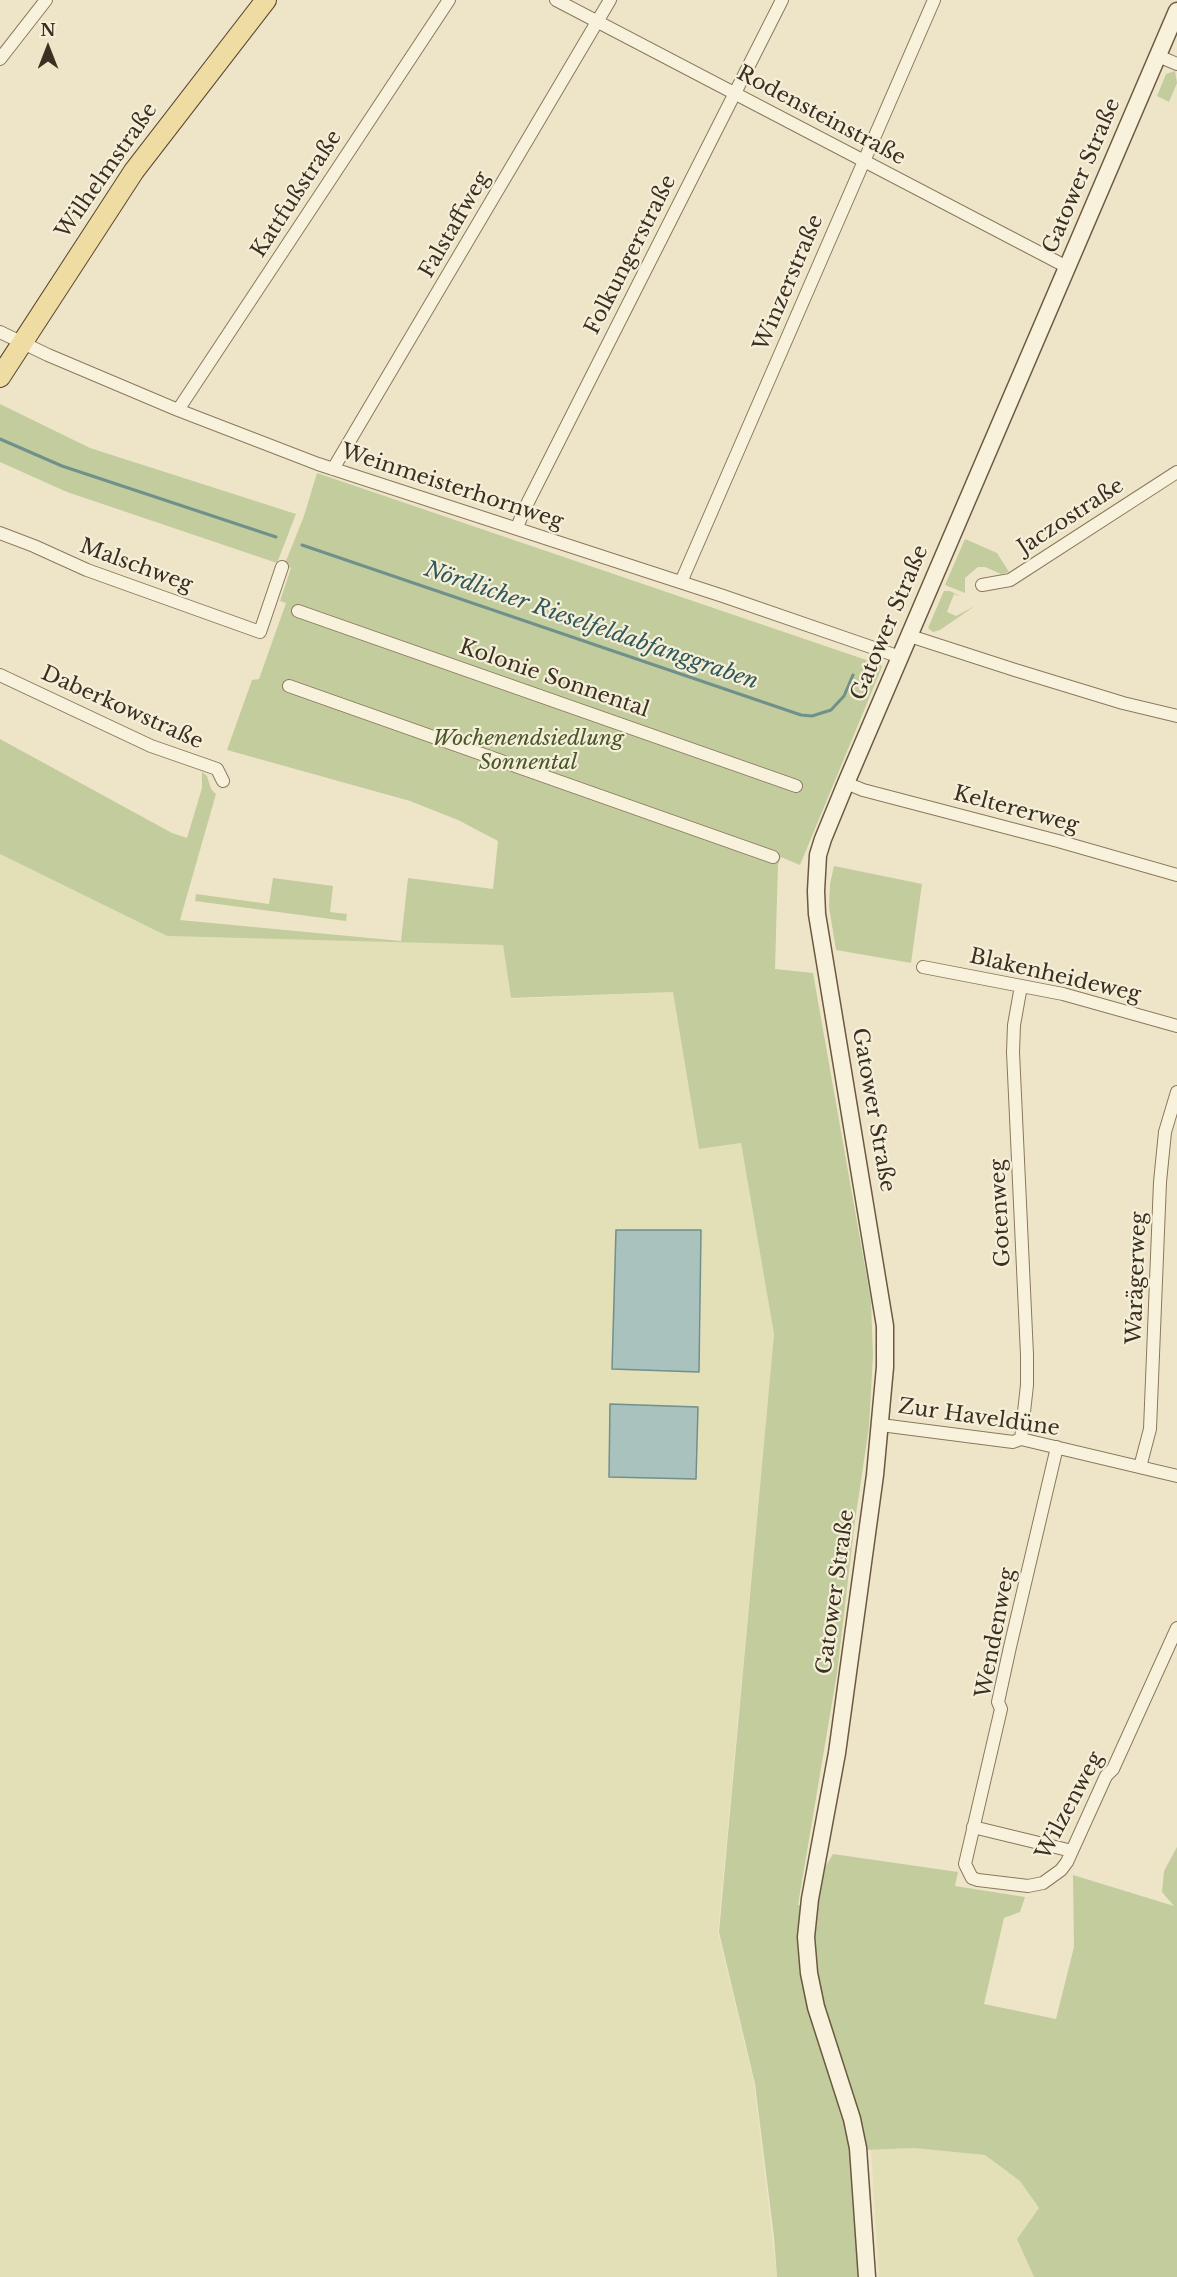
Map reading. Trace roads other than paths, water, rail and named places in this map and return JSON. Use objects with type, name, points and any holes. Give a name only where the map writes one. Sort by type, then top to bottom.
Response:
[{"type":"main road","name":"Wilhelmstraße","points":[[0,377],[134,171],[266,0]]},
{"type":"main road","name":"Gatower Straße","points":[[867,2277],[858,2148],[846,2101],[816,2007],[809,1973],[806,1936],[810,1899],[837,1753],[881,1425],[885,1326],[817,914],[818,855],[846,783],[1177,11]]},
{"type":"street","points":[[0,60],[46,0]]},
{"type":"street","name":"Kattfußstraße","points":[[178,410],[449,0]]},
{"type":"street","name":"Rodensteinstraße","points":[[556,0],[1066,267]]},
{"type":"street","name":"Falstaffweg","points":[[333,469],[610,0]]},
{"type":"street","name":"Folkungerstraße","points":[[517,528],[522,512],[782,0]]},
{"type":"street","name":"Winzerstraße","points":[[681,582],[934,0]]},
{"type":"street","points":[[1158,56],[1177,64]]},
{"type":"street","name":"Weinmeisterhornweg","points":[[0,332],[178,410],[333,469],[681,582],[900,657]]},
{"type":"street","name":"Jaczostraße","points":[[982,585],[1010,580],[1177,472]]},
{"type":"street","name":"Malschweg","points":[[0,533],[87,570],[260,632],[282,567]]},
{"type":"street","name":"Kolonie Sonnental","points":[[298,611],[796,786]]},
{"type":"street","points":[[910,636],[1036,677],[1123,703],[1177,716]]},
{"type":"street","name":"Daberkowstraße","points":[[0,675],[151,746],[217,769],[223,781]]},
{"type":"street","points":[[289,686],[773,857]]},
{"type":"street","name":"Keltererweg","points":[[846,783],[863,790],[1177,875]]},
{"type":"street","name":"Blakenheideweg","points":[[923,967],[1063,994],[1177,1026]]},
{"type":"street","name":"Gotenweg","points":[[1021,986],[1014,1025],[1013,1052],[1027,1355],[1027,1385],[1021,1439]]},
{"type":"street","name":"Warägerweg","points":[[1140,1467],[1150,1430],[1162,1162],[1166,1132],[1177,1092]]},
{"type":"street","name":"Zur Haveldüne","points":[[881,1425],[1013,1442],[1021,1439],[1177,1476]]},
{"type":"street","name":"Wendenweg","points":[[973,1827],[1000,1709],[998,1702],[1010,1647],[1058,1448]]},
{"type":"street","name":"Wilzenweg","points":[[973,1827],[965,1864],[972,1878],[1028,1886],[1043,1883],[1056,1875],[1067,1862],[1106,1776],[1113,1769],[1177,1628]]},
{"type":"street","points":[[973,1827],[1072,1851]]},
{"type":"water","points":[[616,1230],[701,1230],[699,1372],[612,1369]]},
{"type":"water","points":[[610,1404],[698,1407],[696,1479],[609,1477]]},
{"type":"waterway","name":"Nördlicher Rieselfeldabfanggraben","points":[[0,439],[62,466],[276,537]]},
{"type":"waterway","name":"Nördlicher Rieselfeldabfanggraben","points":[[302,545],[801,715],[812,716],[831,710],[844,696],[853,675]]},
{"type":"park label","name":"Wochenendsiedlung Sonnental","points":[[528,751]]}]
